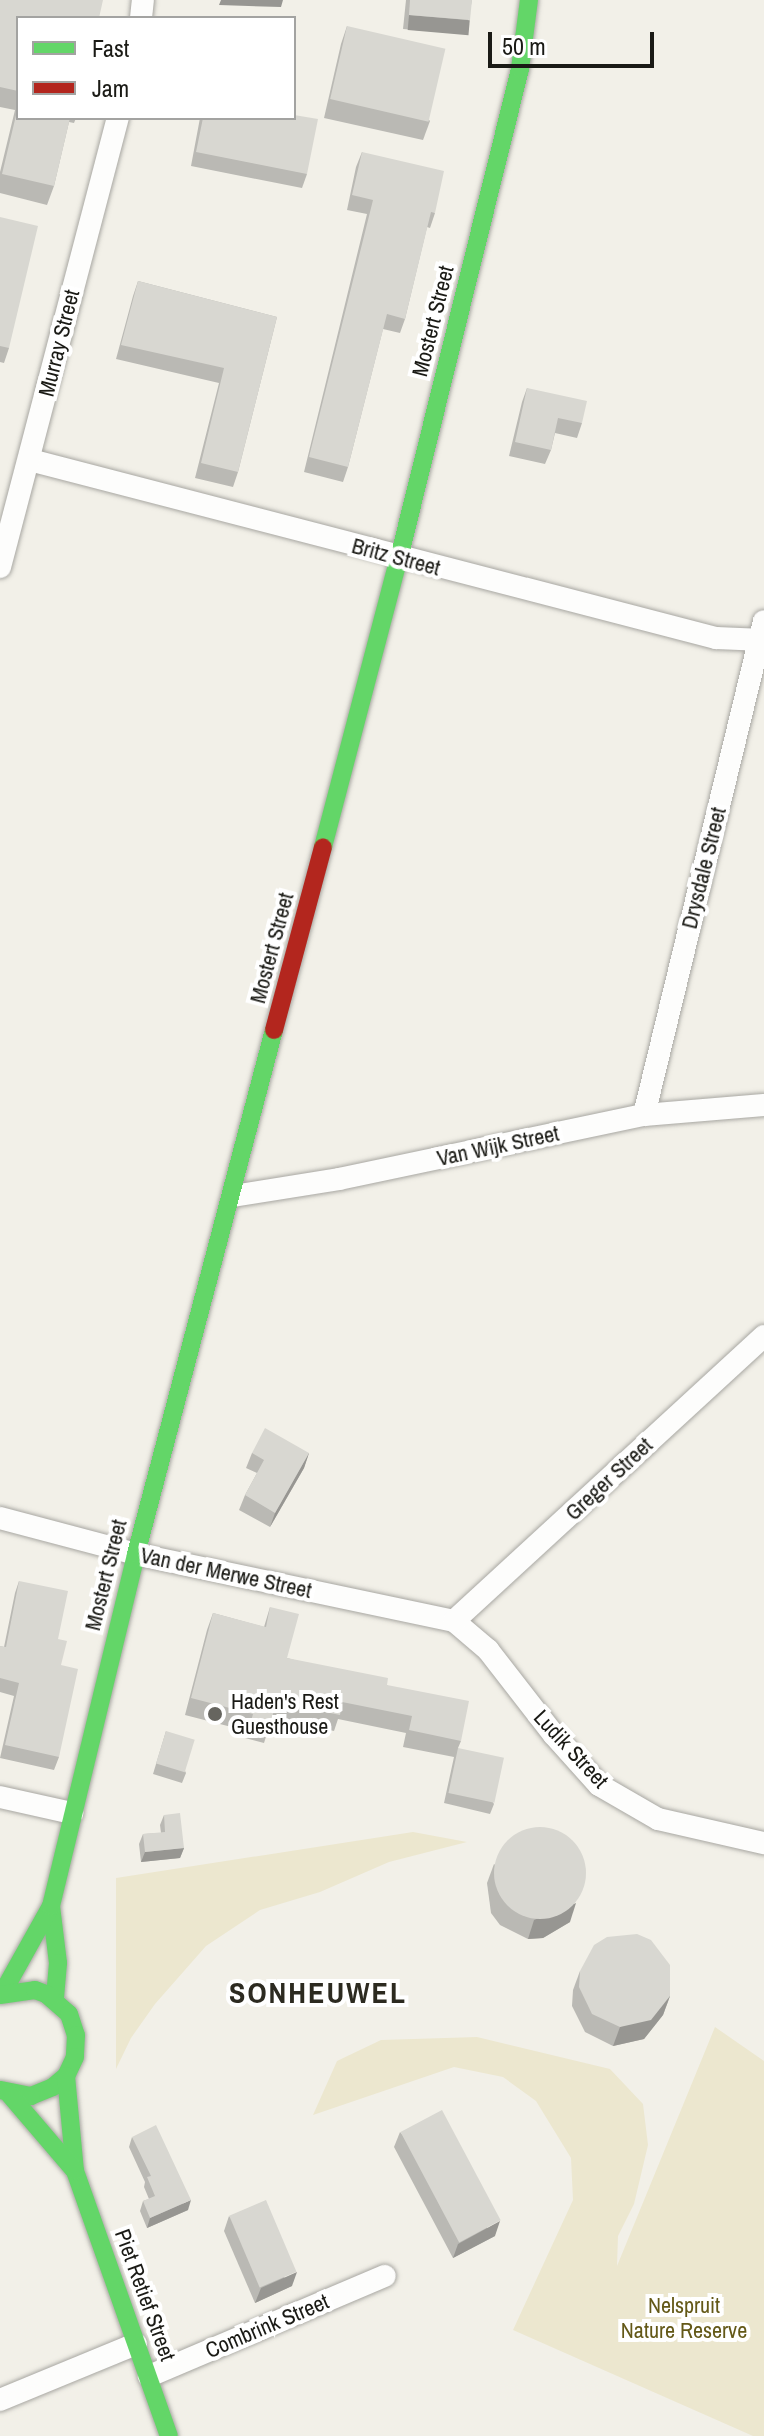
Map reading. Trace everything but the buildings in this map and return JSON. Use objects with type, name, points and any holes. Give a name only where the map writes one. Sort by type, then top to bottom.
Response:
[{"type":"street","name":"Mostert Street","points":[[2,1994],[51,1906],[136,1554],[399,558],[520,69],[529,0]]},
{"type":"street","name":"Murray Street","points":[[0,567],[117,120]]},
{"type":"street","name":"Britz Street","points":[[30,460],[716,638],[762,634]]},
{"type":"street","name":"Drysdale Street","points":[[644,1115],[762,634]]},
{"type":"street","name":"Van Wijk Street","points":[[233,1196],[339,1179],[644,1115],[764,1105]]},
{"type":"street","name":"Greger Street","points":[[454,1621],[762,1343]]},
{"type":"street","name":"Van der Merwe Street","points":[[0,1518],[136,1554],[454,1621]]},
{"type":"street","name":"Ludik Street","points":[[454,1621],[488,1650],[554,1735],[599,1785],[658,1819],[764,1843]]},
{"type":"street","points":[[0,1797],[72,1813]]},
{"type":"street","name":"Mostert Street","points":[[51,1906],[58,1963],[55,1999]]},
{"type":"street","points":[[2,1994],[35,1990],[55,1999]]},
{"type":"street","name":"Piet Retief Street","points":[[55,1999],[69,2014],[76,2035],[75,2057],[66,2076],[75,2171],[169,2436]]},
{"type":"street","points":[[4,2092],[31,2096],[53,2087],[66,2076]]},
{"type":"street","name":"Piet Retief Street","points":[[4,2092],[75,2171]]},
{"type":"street","name":"Combrink Street","points":[[149,2376],[385,2276]]},
{"type":"street","points":[[0,2400],[136,2344]]},
{"type":"green space","points":[[413,1832],[467,1842],[389,1862],[320,1892],[260,1910],[206,1946],[155,2004],[131,2038],[116,2069],[116,1878]]},
{"type":"green space","name":"Nelspruit Nature Reserve","points":[[715,2027],[764,2061],[764,2436],[753,2436],[513,2330],[573,2200],[571,2158],[536,2101],[503,2077],[454,2067],[313,2115],[337,2061],[381,2040],[477,2037],[610,2069],[643,2104],[648,2145],[634,2204],[618,2236],[617,2266]]},
{"type":"traffic: fast","points":[[323,847],[399,558],[520,69],[529,0]]},
{"type":"traffic: fast","points":[[3,1992],[51,1906],[136,1554],[274,1030]]},
{"type":"traffic: fast","points":[[51,1906],[58,1963],[55,1999]]},
{"type":"traffic: fast","points":[[0,1995],[35,1990],[46,1994],[69,2014],[76,2035],[75,2057],[66,2076],[53,2087],[31,2096],[0,2090]]},
{"type":"traffic: fast","points":[[66,2076],[75,2171],[169,2436]]},
{"type":"traffic: fast","points":[[9,2094],[75,2171]]},
{"type":"traffic: jam","points":[[274,1030],[323,847]]},
{"type":"place","name":"Haden's Rest Guesthouse","points":[[215,1714]]},
{"type":"district","name":"SONHEUWEL","points":[[318,1992]]}]
